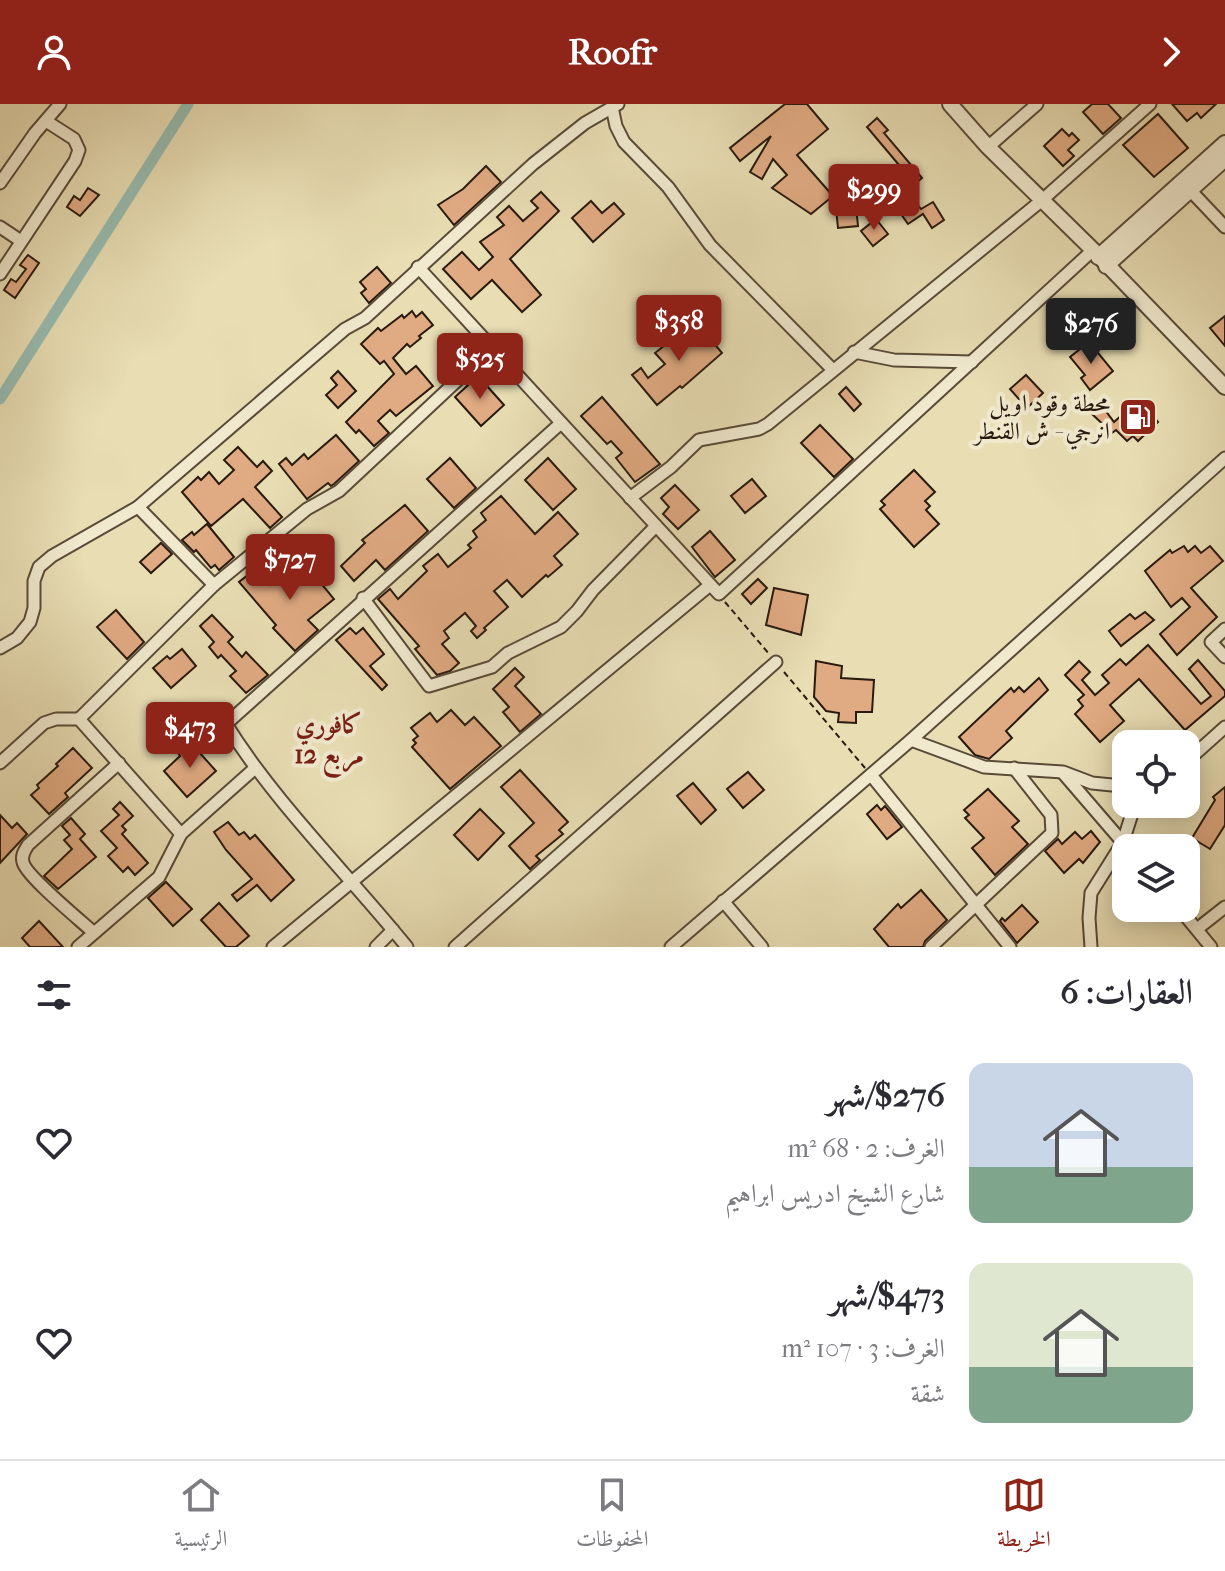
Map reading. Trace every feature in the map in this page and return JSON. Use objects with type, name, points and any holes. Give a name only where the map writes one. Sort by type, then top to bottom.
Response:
[{"type":"street","points":[[0,183],[60,104]]},
{"type":"street","points":[[950,104],[988,147],[1225,387]]},
{"type":"street","points":[[988,147],[1037,104]]},
{"type":"street","points":[[630,498],[671,467],[699,440],[759,429],[768,424],[1041,201],[1150,104]]},
{"type":"street","points":[[0,648],[17,638],[30,622],[34,608],[34,581],[39,567],[52,556],[138,507],[345,329],[365,318],[564,138],[615,106],[616,126],[624,142],[668,187],[710,245],[833,370]]},
{"type":"street","points":[[0,274],[75,161],[79,150],[74,139],[46,121]]},
{"type":"street","points":[[1099,258],[1225,143]]},
{"type":"street","points":[[418,267],[719,594],[972,362],[1225,159]]},
{"type":"street","points":[[1190,190],[1225,227]]},
{"type":"street","points":[[0,227],[21,241]]},
{"type":"street","points":[[0,763],[48,720],[79,719],[214,585],[307,509],[339,491],[492,348]]},
{"type":"street","points":[[854,352],[894,360],[972,362]]},
{"type":"street","points":[[407,947],[254,769],[226,724],[561,423]]},
{"type":"street","points":[[671,947],[911,740],[1225,458]]},
{"type":"street","points":[[138,507],[214,585]]},
{"type":"street","points":[[363,598],[429,686],[492,667],[508,653],[561,627],[656,526]]},
{"type":"street","points":[[273,947],[710,585]]},
{"type":"street","points":[[1225,629],[1211,642],[1225,657]]},
{"type":"street","points":[[455,947],[776,662]]},
{"type":"street","points":[[79,719],[181,834]]},
{"type":"street","points":[[1200,749],[1225,727]]},
{"type":"street","points":[[911,740],[984,767],[1063,772],[1092,783],[1112,785]]},
{"type":"street","points":[[94,933],[32,878],[23,865],[23,855],[28,845],[58,816],[119,763]]},
{"type":"street","points":[[931,947],[1052,833],[1051,815],[1014,768]]},
{"type":"street","points":[[78,947],[159,877],[181,834],[254,769]]},
{"type":"street","points":[[1063,772],[1116,834]]},
{"type":"street","points":[[871,775],[1010,947]]},
{"type":"street","points":[[1091,947],[1091,893],[1112,863]]},
{"type":"street","points":[[723,901],[762,947]]},
{"type":"street","points":[[1197,929],[1225,907]]},
{"type":"street","points":[[1191,922],[1211,947]]},
{"type":"street","points":[[376,947],[393,930]]},
{"type":"path","points":[[719,594],[871,775]]},
{"type":"building","points":[[785,104],[807,104],[828,129],[797,155],[833,196],[811,214],[772,188],[787,175],[773,159],[762,179],[750,172],[771,136],[740,161],[730,148]]},
{"type":"building","points":[[1092,104],[1108,104],[1121,118],[1103,134],[1083,112]]},
{"type":"building","points":[[1172,104],[1216,104],[1201,118],[1197,113],[1187,121]]},
{"type":"building","points":[[1158,114],[1188,148],[1154,177],[1123,145]]},
{"type":"building","points":[[877,118],[888,130],[884,133],[922,178],[915,184],[867,127]]},
{"type":"building","points":[[1062,129],[1079,140],[1068,150],[1074,156],[1063,166],[1044,146]]},
{"type":"building","points":[[486,166],[501,182],[454,225],[438,205],[463,189]]},
{"type":"building","points":[[88,188],[99,195],[80,216],[67,207],[74,196],[80,200]]},
{"type":"building","points":[[541,192],[559,211],[510,259],[541,295],[522,312],[492,280],[471,299],[443,269],[462,252],[479,270],[493,257],[480,242],[504,225],[497,217],[509,206],[523,221],[538,208],[531,201]]},
{"type":"building","points":[[591,201],[602,213],[614,203],[624,214],[593,242],[572,218]]},
{"type":"building","points":[[933,202],[944,220],[932,228],[923,214],[908,224],[901,214],[917,204],[921,209]]},
{"type":"building","points":[[856,207],[858,226],[838,228],[836,209]]},
{"type":"building","points":[[876,219],[888,234],[873,246],[861,231]]},
{"type":"building","points":[[28,255],[39,263],[15,298],[4,290],[11,279],[16,282],[26,269],[20,265]]},
{"type":"building","points":[[377,267],[391,283],[369,303],[361,293],[366,289],[360,282]]},
{"type":"building","points":[[412,311],[416,317],[422,312],[433,325],[393,358],[406,374],[416,366],[433,386],[396,416],[390,410],[378,421],[389,433],[374,446],[346,422],[394,374],[384,361],[380,364],[361,344],[378,328],[381,331]]},
{"type":"building","points":[[1225,316],[1225,346],[1210,328]]},
{"type":"building","points":[[695,321],[722,353],[657,405],[632,375],[641,368],[648,378],[665,364],[655,353]]},
{"type":"building","points":[[1089,342],[1113,371],[1090,390],[1081,378],[1085,375],[1070,357]]},
{"type":"building","points":[[338,371],[356,391],[338,408],[326,395],[337,385],[331,378]]},
{"type":"building","points":[[1026,375],[1043,393],[1027,408],[1010,389]]},
{"type":"building","points":[[478,376],[504,405],[481,426],[455,397]]},
{"type":"building","points":[[846,387],[861,404],[854,411],[839,394]]},
{"type":"building","points":[[602,397],[660,464],[635,482],[616,458],[622,453],[611,441],[607,444],[581,416]]},
{"type":"building","points":[[1139,400],[1158,422],[1138,441],[1133,436],[1127,441],[1116,430],[1112,433],[1092,414],[1102,406],[1114,422]]},
{"type":"building","points":[[820,425],[853,459],[834,477],[801,443]]},
{"type":"building","points":[[336,435],[359,461],[334,484],[331,486],[328,483],[307,499],[279,464],[286,458],[292,465],[304,454],[308,459]]},
{"type":"building","points":[[238,447],[257,467],[263,461],[272,471],[255,487],[282,517],[270,528],[243,499],[211,526],[182,492],[198,477],[201,480],[209,472],[219,484],[234,470],[224,460]]},
{"type":"building","points":[[450,458],[476,488],[454,508],[427,479]]},
{"type":"building","points":[[548,458],[576,489],[553,510],[525,480]]},
{"type":"building","points":[[914,470],[935,492],[925,501],[930,506],[926,510],[939,524],[914,547],[880,509],[885,505],[881,501]]},
{"type":"building","points":[[752,479],[766,496],[745,513],[731,496]]},
{"type":"building","points":[[675,485],[699,510],[678,529],[663,514],[669,507],[661,498]]},
{"type":"building","points":[[501,496],[535,534],[558,512],[578,534],[554,556],[562,565],[522,597],[507,580],[494,591],[508,607],[477,638],[471,631],[476,626],[465,613],[444,631],[449,638],[442,644],[459,663],[450,671],[437,675],[415,649],[419,646],[378,599],[390,589],[398,599],[427,571],[423,566],[438,554],[448,567],[471,548],[468,545],[477,537],[473,531],[486,520],[481,513]]},
{"type":"building","points":[[405,505],[428,531],[385,570],[376,560],[354,581],[341,566],[365,543],[362,540]]},
{"type":"building","points":[[207,524],[234,557],[219,570],[215,565],[211,568],[196,550],[194,552],[182,540]]},
{"type":"building","points":[[710,531],[735,560],[715,577],[692,547]]},
{"type":"building","points":[[161,543],[172,554],[151,573],[140,562]]},
{"type":"building","points":[[1184,546],[1188,552],[1195,546],[1201,553],[1210,546],[1223,561],[1191,588],[1217,617],[1177,655],[1160,634],[1190,607],[1182,598],[1171,607],[1145,571],[1170,550],[1172,553]]},
{"type":"building","points":[[295,563],[307,575],[311,571],[334,599],[308,620],[318,630],[295,651],[273,628],[276,625],[239,582],[257,568],[271,585]]},
{"type":"building","points":[[758,579],[767,588],[751,604],[742,594]]},
{"type":"building","points":[[774,588],[808,595],[801,635],[766,625]]},
{"type":"building","points":[[116,610],[144,642],[127,659],[97,627]]},
{"type":"building","points":[[1145,612],[1154,620],[1121,646],[1109,631],[1130,614],[1135,619]]},
{"type":"building","points":[[212,615],[233,637],[228,642],[242,657],[246,652],[268,675],[246,693],[230,676],[236,671],[209,647],[214,642],[200,626]]},
{"type":"building","points":[[350,628],[356,634],[363,628],[384,654],[370,666],[387,685],[382,690],[336,640]]},
{"type":"building","points":[[1148,645],[1201,704],[1211,696],[1189,669],[1198,660],[1225,691],[1225,696],[1185,730],[1139,679],[1110,705],[1124,721],[1100,742],[1075,714],[1083,706],[1078,700],[1084,695],[1065,675],[1079,661],[1090,672],[1082,680],[1095,695],[1109,683],[1102,675],[1120,659],[1126,665]]},
{"type":"building","points":[[182,649],[196,666],[171,688],[153,668]]},
{"type":"building","points":[[816,661],[842,666],[841,678],[874,680],[872,712],[856,712],[856,723],[838,722],[839,713],[826,711],[814,697]]},
{"type":"building","points":[[515,668],[524,677],[515,686],[541,714],[520,732],[503,712],[509,707],[493,689]]},
{"type":"building","points":[[1039,678],[1048,690],[1006,731],[1012,738],[989,759],[975,755],[959,737],[1011,688],[1014,692],[1019,687],[1024,692]]},
{"type":"building","points":[[451,710],[465,725],[474,717],[501,746],[450,789],[412,747],[416,743],[413,740],[418,736],[411,728],[430,713],[437,722]]},
{"type":"building","points":[[190,742],[216,771],[187,797],[164,771]]},
{"type":"building","points":[[73,748],[92,768],[65,793],[68,797],[49,814],[31,795]]},
{"type":"building","points":[[520,770],[568,822],[559,830],[563,834],[536,856],[540,860],[530,869],[509,846],[534,823],[501,787]]},
{"type":"building","points":[[748,772],[764,790],[743,808],[727,789]]},
{"type":"building","points":[[693,783],[716,810],[701,824],[677,796]]},
{"type":"building","points":[[1225,787],[1225,825],[1210,849],[1200,843],[1200,834],[1194,834],[1215,800],[1213,797]]},
{"type":"building","points":[[988,789],[1019,821],[1012,827],[1028,844],[995,875],[972,848],[984,838],[965,818],[969,815],[964,810]]},
{"type":"building","points":[[120,802],[133,816],[122,826],[126,830],[122,834],[148,863],[135,875],[128,867],[123,872],[108,856],[117,848],[101,831],[119,815],[113,809]]},
{"type":"building","points":[[877,805],[881,810],[885,806],[902,827],[887,839],[867,814]]},
{"type":"building","points":[[480,809],[504,833],[478,860],[454,835]]},
{"type":"building","points":[[0,815],[12,828],[17,823],[27,834],[0,863]]},
{"type":"building","points":[[71,818],[85,834],[80,839],[96,857],[58,889],[44,876],[72,849],[64,840],[70,835],[62,826]]},
{"type":"building","points":[[228,822],[239,835],[244,832],[250,839],[255,835],[294,880],[271,901],[257,885],[237,901],[232,895],[252,879],[214,832]]},
{"type":"building","points":[[1091,831],[1100,842],[1083,863],[1079,859],[1064,873],[1045,851],[1058,839],[1062,844],[1075,832],[1082,839]]},
{"type":"building","points":[[166,882],[192,909],[173,926],[148,898]]},
{"type":"building","points":[[921,890],[947,920],[925,941],[923,947],[889,947],[874,929],[898,904],[901,908]]},
{"type":"building","points":[[219,903],[249,936],[236,947],[226,947],[201,920]]},
{"type":"building","points":[[1022,905],[1038,922],[1017,943],[1000,921],[1002,918],[1005,921]]},
{"type":"building","points":[[39,921],[63,947],[30,947],[22,938]]},
{"type":"waterway","points":[[0,399],[188,104]]},
{"type":"place","name":"محطة وقود اويل انرجي - ش القنطر","points":[[1138,417]]},
{"type":"district","name":"كافوري مربع 12","points":[[329,739]]}]
